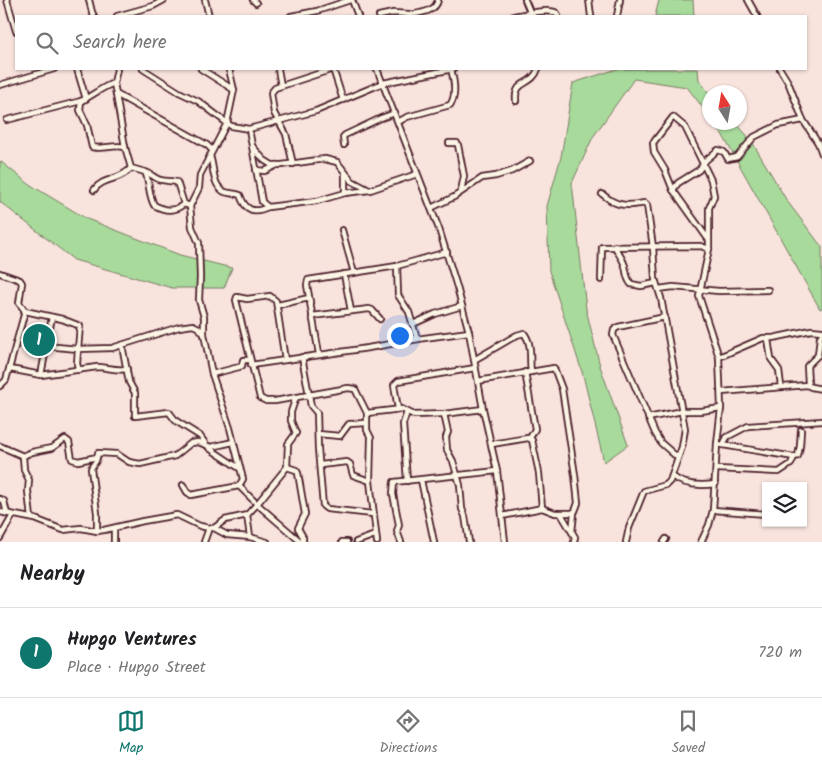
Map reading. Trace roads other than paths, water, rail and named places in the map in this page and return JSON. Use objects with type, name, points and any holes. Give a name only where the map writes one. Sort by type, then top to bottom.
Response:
[{"type":"street","points":[[7,0],[15,28]]},
{"type":"street","points":[[89,0],[94,15]]},
{"type":"street","points":[[120,15],[154,6],[164,0]]},
{"type":"street","points":[[205,0],[209,15]]},
{"type":"street","points":[[296,15],[317,11],[351,0],[358,15]]},
{"type":"street","points":[[412,15],[434,8],[438,0]]},
{"type":"street","points":[[524,0],[530,12]]},
{"type":"street","points":[[589,0],[591,15]]},
{"type":"street","points":[[617,15],[620,0]]},
{"type":"street","points":[[748,0],[756,15]]},
{"type":"street","points":[[137,10],[140,15]]},
{"type":"street","points":[[518,15],[530,12],[552,11],[558,15]]},
{"type":"street","points":[[385,15],[398,13],[405,15]]},
{"type":"street","points":[[0,85],[51,70]]},
{"type":"street","points":[[77,70],[83,100],[80,110],[87,125],[92,147],[106,148],[115,145],[125,147]]},
{"type":"street","points":[[118,70],[114,83],[125,147],[131,168]]},
{"type":"street","points":[[145,70],[179,92],[198,101],[227,123],[237,128],[249,129],[316,111],[383,83],[447,70]]},
{"type":"street","points":[[203,70],[234,90]]},
{"type":"street","points":[[183,484],[186,492],[191,495],[239,486],[243,479],[219,392],[212,374],[204,334],[204,317],[199,300],[199,243],[192,227],[190,206],[199,188],[200,176],[227,123],[234,90],[228,70]]},
{"type":"street","points":[[278,70],[281,86]]},
{"type":"street","points":[[293,164],[285,129],[274,113],[271,94],[275,88],[330,70]]},
{"type":"street","points":[[333,70],[343,100]]},
{"type":"street","points":[[377,70],[447,252],[462,306],[497,470],[505,542]]},
{"type":"street","points":[[398,122],[407,117],[450,105],[454,97],[452,70]]},
{"type":"street","points":[[516,101],[515,92],[519,86],[530,81],[537,70]]},
{"type":"street","points":[[781,70],[788,82],[803,120],[818,143],[822,154]]},
{"type":"street","points":[[7,120],[83,100],[105,86],[114,83]]},
{"type":"street","points":[[116,94],[207,144],[212,150]]},
{"type":"street","points":[[344,145],[343,137],[345,135],[395,113]]},
{"type":"street","points":[[702,542],[713,510],[720,444],[719,357],[699,296],[709,249],[709,208],[714,196],[711,180],[685,127],[674,117],[671,117],[652,146],[666,170],[673,190],[708,239]]},
{"type":"street","points":[[673,190],[678,184],[699,170],[718,150],[724,152],[728,159],[733,159],[737,157],[754,136],[778,125],[803,120]]},
{"type":"street","points":[[249,129],[262,202],[268,207]]},
{"type":"street","points":[[449,143],[456,143],[458,145],[464,176],[461,191]]},
{"type":"street","points":[[252,146],[264,160],[277,165]]},
{"type":"street","points":[[210,156],[218,186],[223,191],[240,194],[247,208],[255,210],[317,201],[370,190],[417,174]]},
{"type":"street","points":[[256,170],[265,171],[277,165],[325,159],[338,162],[352,181],[370,190]]},
{"type":"street","points":[[431,208],[454,197],[482,178],[512,171],[530,160]]},
{"type":"street","points":[[131,168],[152,174],[156,178],[177,182],[184,204]]},
{"type":"street","points":[[94,190],[104,181],[119,178],[131,168]]},
{"type":"street","points":[[145,172],[148,177],[149,193],[154,205],[162,209],[173,210],[184,204]]},
{"type":"street","points":[[345,174],[345,194]]},
{"type":"street","points":[[602,194],[617,204],[647,204],[653,247],[654,279],[659,289],[665,317],[682,411],[684,436],[672,476],[666,485],[644,491],[629,528],[626,542]]},
{"type":"street","points":[[184,204],[190,206]]},
{"type":"street","points":[[342,230],[354,274]]},
{"type":"street","points":[[601,280],[602,248],[615,246],[702,246],[709,249]]},
{"type":"street","points":[[615,246],[623,260],[625,275],[631,284],[641,286],[656,282]]},
{"type":"street","points":[[319,354],[306,285],[310,279],[354,274],[397,266],[447,252]]},
{"type":"street","points":[[397,266],[398,295],[406,307],[417,339]]},
{"type":"street","points":[[0,273],[20,280],[22,283],[20,303],[21,308],[25,311],[80,326],[77,364],[79,370]]},
{"type":"street","points":[[344,274],[350,311]]},
{"type":"street","points":[[659,289],[674,287],[701,290],[768,290]]},
{"type":"street","points":[[285,360],[278,305],[274,299],[270,296],[249,299],[239,296],[237,298],[260,398],[270,401],[352,388],[358,393],[367,413],[366,424],[371,440],[370,481],[377,542]]},
{"type":"street","points":[[278,305],[309,298]]},
{"type":"street","points":[[413,324],[435,314],[462,306]]},
{"type":"street","points":[[312,316],[370,309],[380,319]]},
{"type":"street","points":[[0,386],[6,380],[10,369],[25,311]]},
{"type":"street","points":[[41,375],[52,317]]},
{"type":"street","points":[[665,317],[618,327],[614,330],[614,339],[661,444],[677,457]]},
{"type":"street","points":[[46,346],[78,349],[112,348],[150,335],[188,326],[196,326],[204,334]]},
{"type":"street","points":[[719,357],[753,341],[811,330],[822,332],[818,355],[807,366],[807,385]]},
{"type":"street","points":[[212,374],[242,366],[243,360],[251,362],[285,360],[469,332]]},
{"type":"street","points":[[474,360],[517,335],[524,333],[531,350],[531,372]]},
{"type":"street","points":[[768,339],[771,359],[779,370],[782,386]]},
{"type":"street","points":[[122,345],[129,382],[135,393],[135,416],[169,412],[176,421],[200,436],[204,444],[239,468]]},
{"type":"street","points":[[302,357],[311,406],[317,413],[321,494],[325,508],[373,514]]},
{"type":"street","points":[[10,369],[41,375],[97,367],[116,370],[127,369]]},
{"type":"street","points":[[398,409],[394,385],[398,380],[475,368]]},
{"type":"street","points":[[478,381],[525,372],[555,369],[562,389],[578,503],[574,513],[572,532]]},
{"type":"street","points":[[492,444],[530,438],[536,429],[525,372]]},
{"type":"street","points":[[720,392],[807,385],[811,388],[822,389]]},
{"type":"street","points":[[204,542],[211,528],[226,520],[247,515],[287,467],[288,444],[296,433],[291,421],[291,412],[296,397]]},
{"type":"street","points":[[648,418],[682,411],[721,408]]},
{"type":"street","points":[[367,413],[398,409],[414,415],[444,414],[483,409]]},
{"type":"street","points":[[407,412],[403,424],[407,481]]},
{"type":"street","points":[[444,414],[448,432],[446,437],[448,450],[454,461],[460,485],[462,509],[469,542]]},
{"type":"street","points":[[720,444],[727,437],[748,426],[822,421]]},
{"type":"street","points":[[318,434],[340,436],[349,424],[366,424]]},
{"type":"street","points":[[717,469],[779,472],[791,464],[794,457],[798,456],[801,430]]},
{"type":"street","points":[[530,438],[539,473],[542,508]]},
{"type":"street","points":[[0,446],[23,456],[52,448],[65,439],[69,442],[72,460],[78,461],[97,457]]},
{"type":"street","points":[[97,531],[97,513],[91,469],[97,461],[98,453],[114,454],[129,462],[140,464],[172,457],[191,443],[204,444],[211,447],[233,442]]},
{"type":"street","points":[[720,444],[794,457]]},
{"type":"street","points":[[23,456],[24,470],[29,480],[28,491],[31,518]]},
{"type":"street","points":[[320,466],[347,462],[350,464],[353,476],[370,481]]},
{"type":"street","points":[[287,467],[296,470],[298,473],[305,514],[298,528],[303,537],[302,542]]},
{"type":"street","points":[[401,542],[397,532],[399,526],[392,486],[394,482],[497,470]]},
{"type":"street","points":[[672,476],[677,481],[687,484],[702,486],[715,484]]},
{"type":"street","points":[[421,480],[434,542]]},
{"type":"street","points":[[239,486],[302,542]]},
{"type":"street","points":[[0,499],[4,501],[6,514]]},
{"type":"street","points":[[502,516],[542,508],[561,514],[574,513]]},
{"type":"street","points":[[713,510],[762,514]]},
{"type":"street","points":[[0,512],[31,518],[59,529],[81,528],[97,531],[177,515],[200,526],[211,528],[227,535],[250,537],[267,542]]},
{"type":"street","points":[[561,514],[575,537],[574,542]]},
{"type":"street","points":[[0,538],[14,515]]},
{"type":"street","points":[[247,515],[250,537]]},
{"type":"street","points":[[114,529],[114,542]]},
{"type":"street","points":[[356,542],[375,535]]},
{"type":"street","points":[[342,542],[347,542]]},
{"type":"place","name":"Hupgo Ventures","points":[[39,340]]}]
